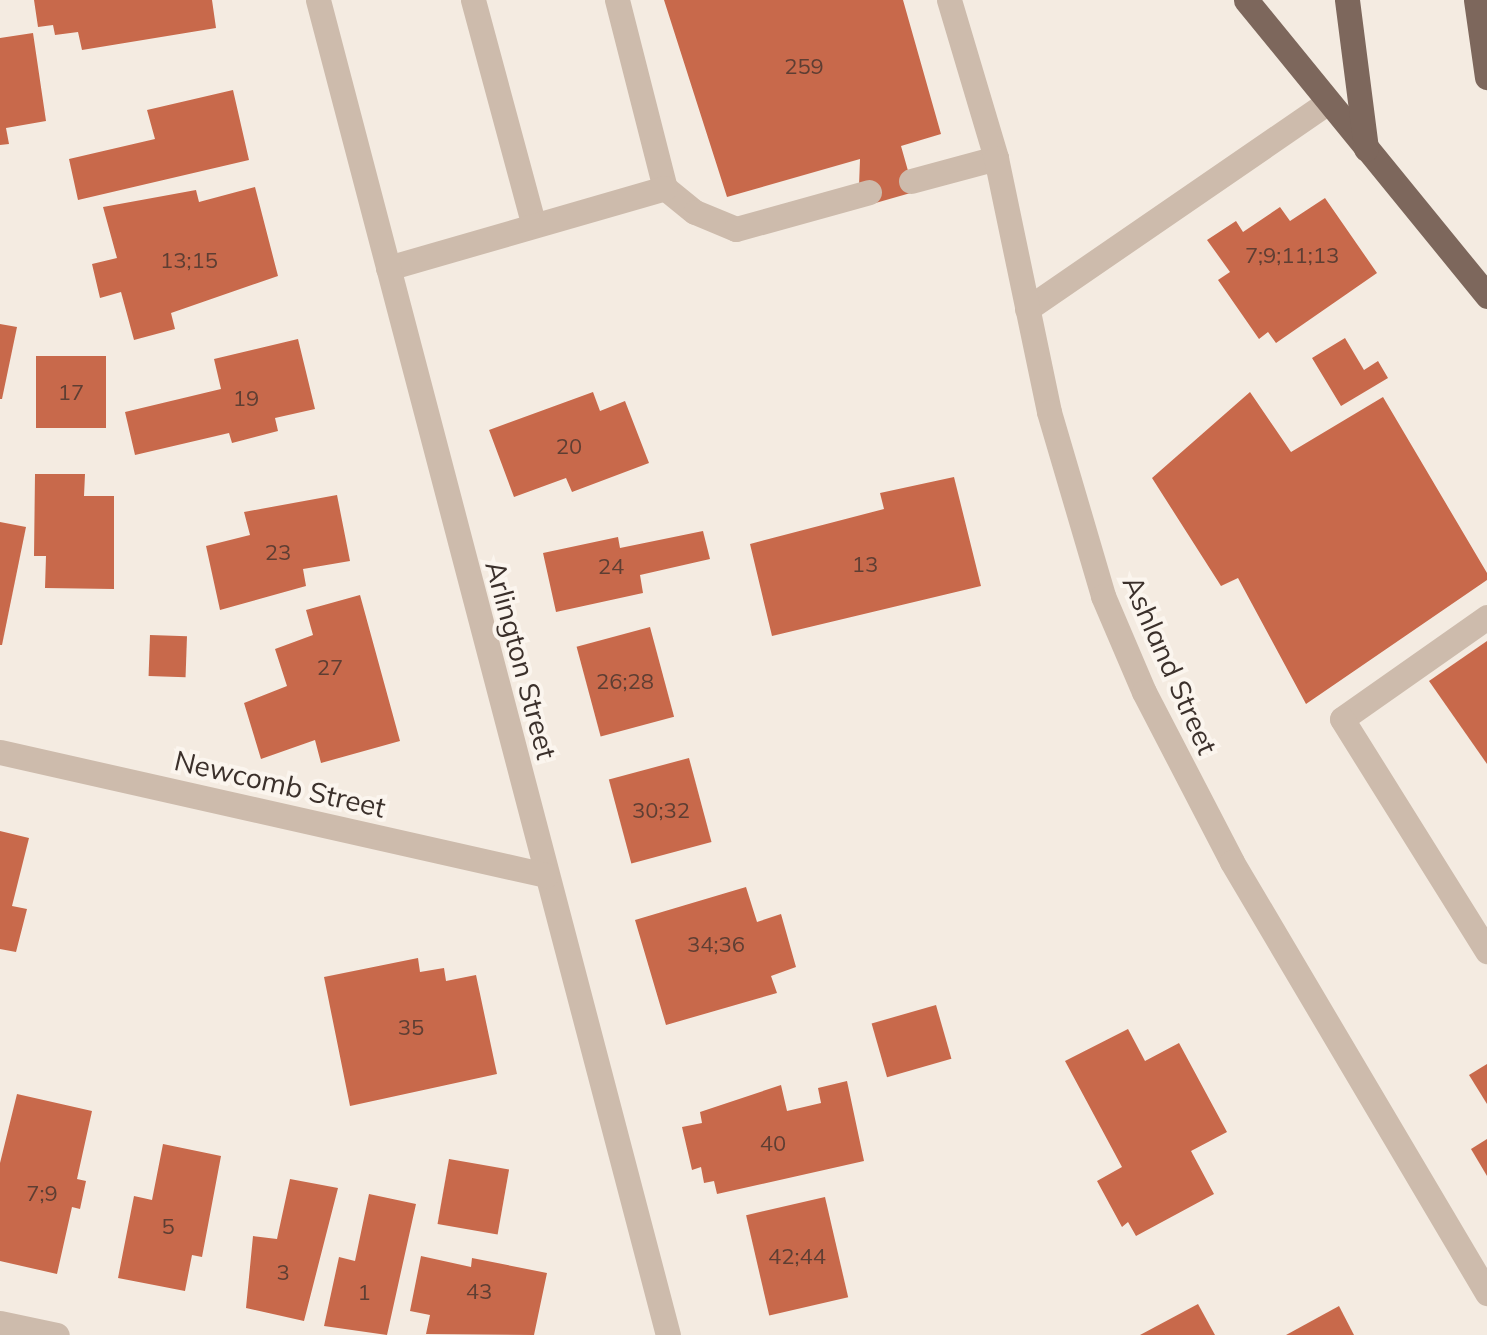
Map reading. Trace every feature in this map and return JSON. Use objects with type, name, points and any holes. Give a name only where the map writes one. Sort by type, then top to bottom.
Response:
[{"type":"main road","points":[[1246,0],[1487,296]]},
{"type":"main road","points":[[1347,0],[1367,151]]},
{"type":"main road","points":[[1476,0],[1487,77]]},
{"type":"street","name":"Arlington Street","points":[[318,0],[668,1335]]},
{"type":"street","points":[[474,0],[533,223]]},
{"type":"street","points":[[617,0],[664,188],[712,224],[736,229],[869,192]]},
{"type":"street","name":"Ashland Street","points":[[949,0],[996,158],[1049,412],[1102,596],[1144,692],[1232,862],[1479,1257],[1487,1293]]},
{"type":"street","points":[[1027,309],[1328,102]]},
{"type":"street","points":[[911,180],[996,158]]},
{"type":"street","points":[[388,268],[664,188]]},
{"type":"street","points":[[1487,617],[1342,719],[1487,951]]},
{"type":"street","name":"Newcomb Street","points":[[0,752],[546,875]]},
{"type":"street","points":[[0,1323],[56,1335]]},
{"type":"building","points":[[34,0],[212,0],[216,28],[82,50],[78,32],[55,35],[53,25],[38,27]]},
{"type":"building","points":[[664,0],[903,0],[941,134],[901,146],[914,192],[872,204],[859,186],[860,159],[727,197]]},
{"type":"building","points":[[33,33],[46,121],[6,128],[9,144],[0,145],[0,38]]},
{"type":"building","points":[[233,90],[249,160],[78,200],[69,159],[155,139],[147,110]]},
{"type":"building","points":[[255,187],[278,276],[171,313],[175,329],[134,340],[121,292],[100,298],[92,264],[117,258],[103,207],[196,190],[199,202]]},
{"type":"building","points":[[1325,198],[1377,273],[1276,343],[1268,332],[1259,339],[1218,280],[1230,272],[1207,240],[1236,221],[1243,232],[1280,207],[1290,221]]},
{"type":"building","points":[[0,324],[17,327],[2,399],[0,399]]},
{"type":"building","points":[[1345,338],[1364,370],[1378,361],[1388,378],[1341,406],[1312,358]]},
{"type":"building","points":[[298,339],[315,409],[275,418],[278,431],[232,443],[229,433],[135,455],[125,412],[221,389],[214,359]]},
{"type":"building","points":[[36,356],[106,356],[106,428],[36,428]]},
{"type":"building","points":[[593,392],[600,411],[625,401],[649,463],[572,492],[566,478],[514,497],[489,430]]},
{"type":"building","points":[[1250,392],[1291,452],[1383,397],[1487,573],[1487,580],[1306,704],[1238,578],[1221,586],[1152,478]]},
{"type":"building","points":[[35,474],[85,474],[84,496],[114,496],[114,589],[45,588],[46,556],[34,556]]},
{"type":"building","points":[[954,477],[981,586],[772,636],[750,544],[884,509],[880,493]]},
{"type":"building","points":[[337,495],[350,561],[303,569],[306,586],[220,610],[206,546],[250,535],[244,512]]},
{"type":"building","points":[[0,522],[26,527],[2,645],[0,645]]},
{"type":"building","points":[[703,531],[710,559],[640,575],[643,593],[556,612],[543,553],[618,537],[620,548]]},
{"type":"building","points":[[360,595],[400,741],[321,763],[315,740],[261,759],[244,703],[287,686],[275,649],[313,635],[306,610]]},
{"type":"building","points":[[650,627],[674,717],[601,737],[577,647]]},
{"type":"building","points":[[150,635],[187,636],[186,677],[149,676]]},
{"type":"building","points":[[1487,641],[1487,764],[1429,681]]},
{"type":"building","points":[[689,758],[712,842],[631,864],[609,779]]},
{"type":"building","points":[[0,831],[29,838],[12,906],[27,909],[16,952],[0,949]]},
{"type":"building","points":[[746,887],[757,922],[781,914],[796,967],[771,976],[777,993],[666,1025],[635,920]]},
{"type":"building","points":[[418,958],[420,972],[444,968],[446,981],[476,975],[497,1074],[350,1106],[324,977]]},
{"type":"building","points":[[936,1005],[951,1059],[887,1077],[872,1023]]},
{"type":"building","points":[[1128,1029],[1145,1061],[1179,1043],[1227,1132],[1191,1151],[1214,1194],[1136,1236],[1128,1222],[1122,1227],[1097,1181],[1122,1167],[1065,1061]]},
{"type":"building","points":[[1487,1064],[1487,1104],[1469,1075]]},
{"type":"building","points":[[847,1081],[864,1161],[717,1194],[714,1181],[704,1183],[701,1167],[692,1170],[682,1127],[702,1123],[700,1112],[781,1085],[787,1111],[821,1103],[818,1088]]},
{"type":"building","points":[[17,1094],[92,1111],[77,1179],[86,1181],[80,1209],[72,1207],[57,1274],[0,1261],[0,1163]]},
{"type":"building","points":[[1487,1139],[1487,1176],[1471,1149]]},
{"type":"building","points":[[163,1144],[221,1156],[202,1257],[192,1255],[185,1291],[118,1278],[134,1196],[152,1200]]},
{"type":"building","points":[[449,1159],[509,1170],[498,1235],[438,1224]]},
{"type":"building","points":[[290,1179],[338,1188],[304,1321],[246,1308],[253,1236],[277,1239]]},
{"type":"building","points":[[369,1194],[416,1204],[387,1335],[324,1326],[339,1257],[355,1261]]},
{"type":"building","points":[[825,1197],[848,1297],[769,1316],[746,1215]]},
{"type":"building","points":[[421,1256],[471,1267],[472,1258],[547,1273],[534,1335],[426,1334],[430,1315],[410,1311]]},
{"type":"building","points":[[1198,1304],[1215,1335],[1140,1335]]},
{"type":"building","points":[[1339,1306],[1354,1335],[1286,1335]]}]
